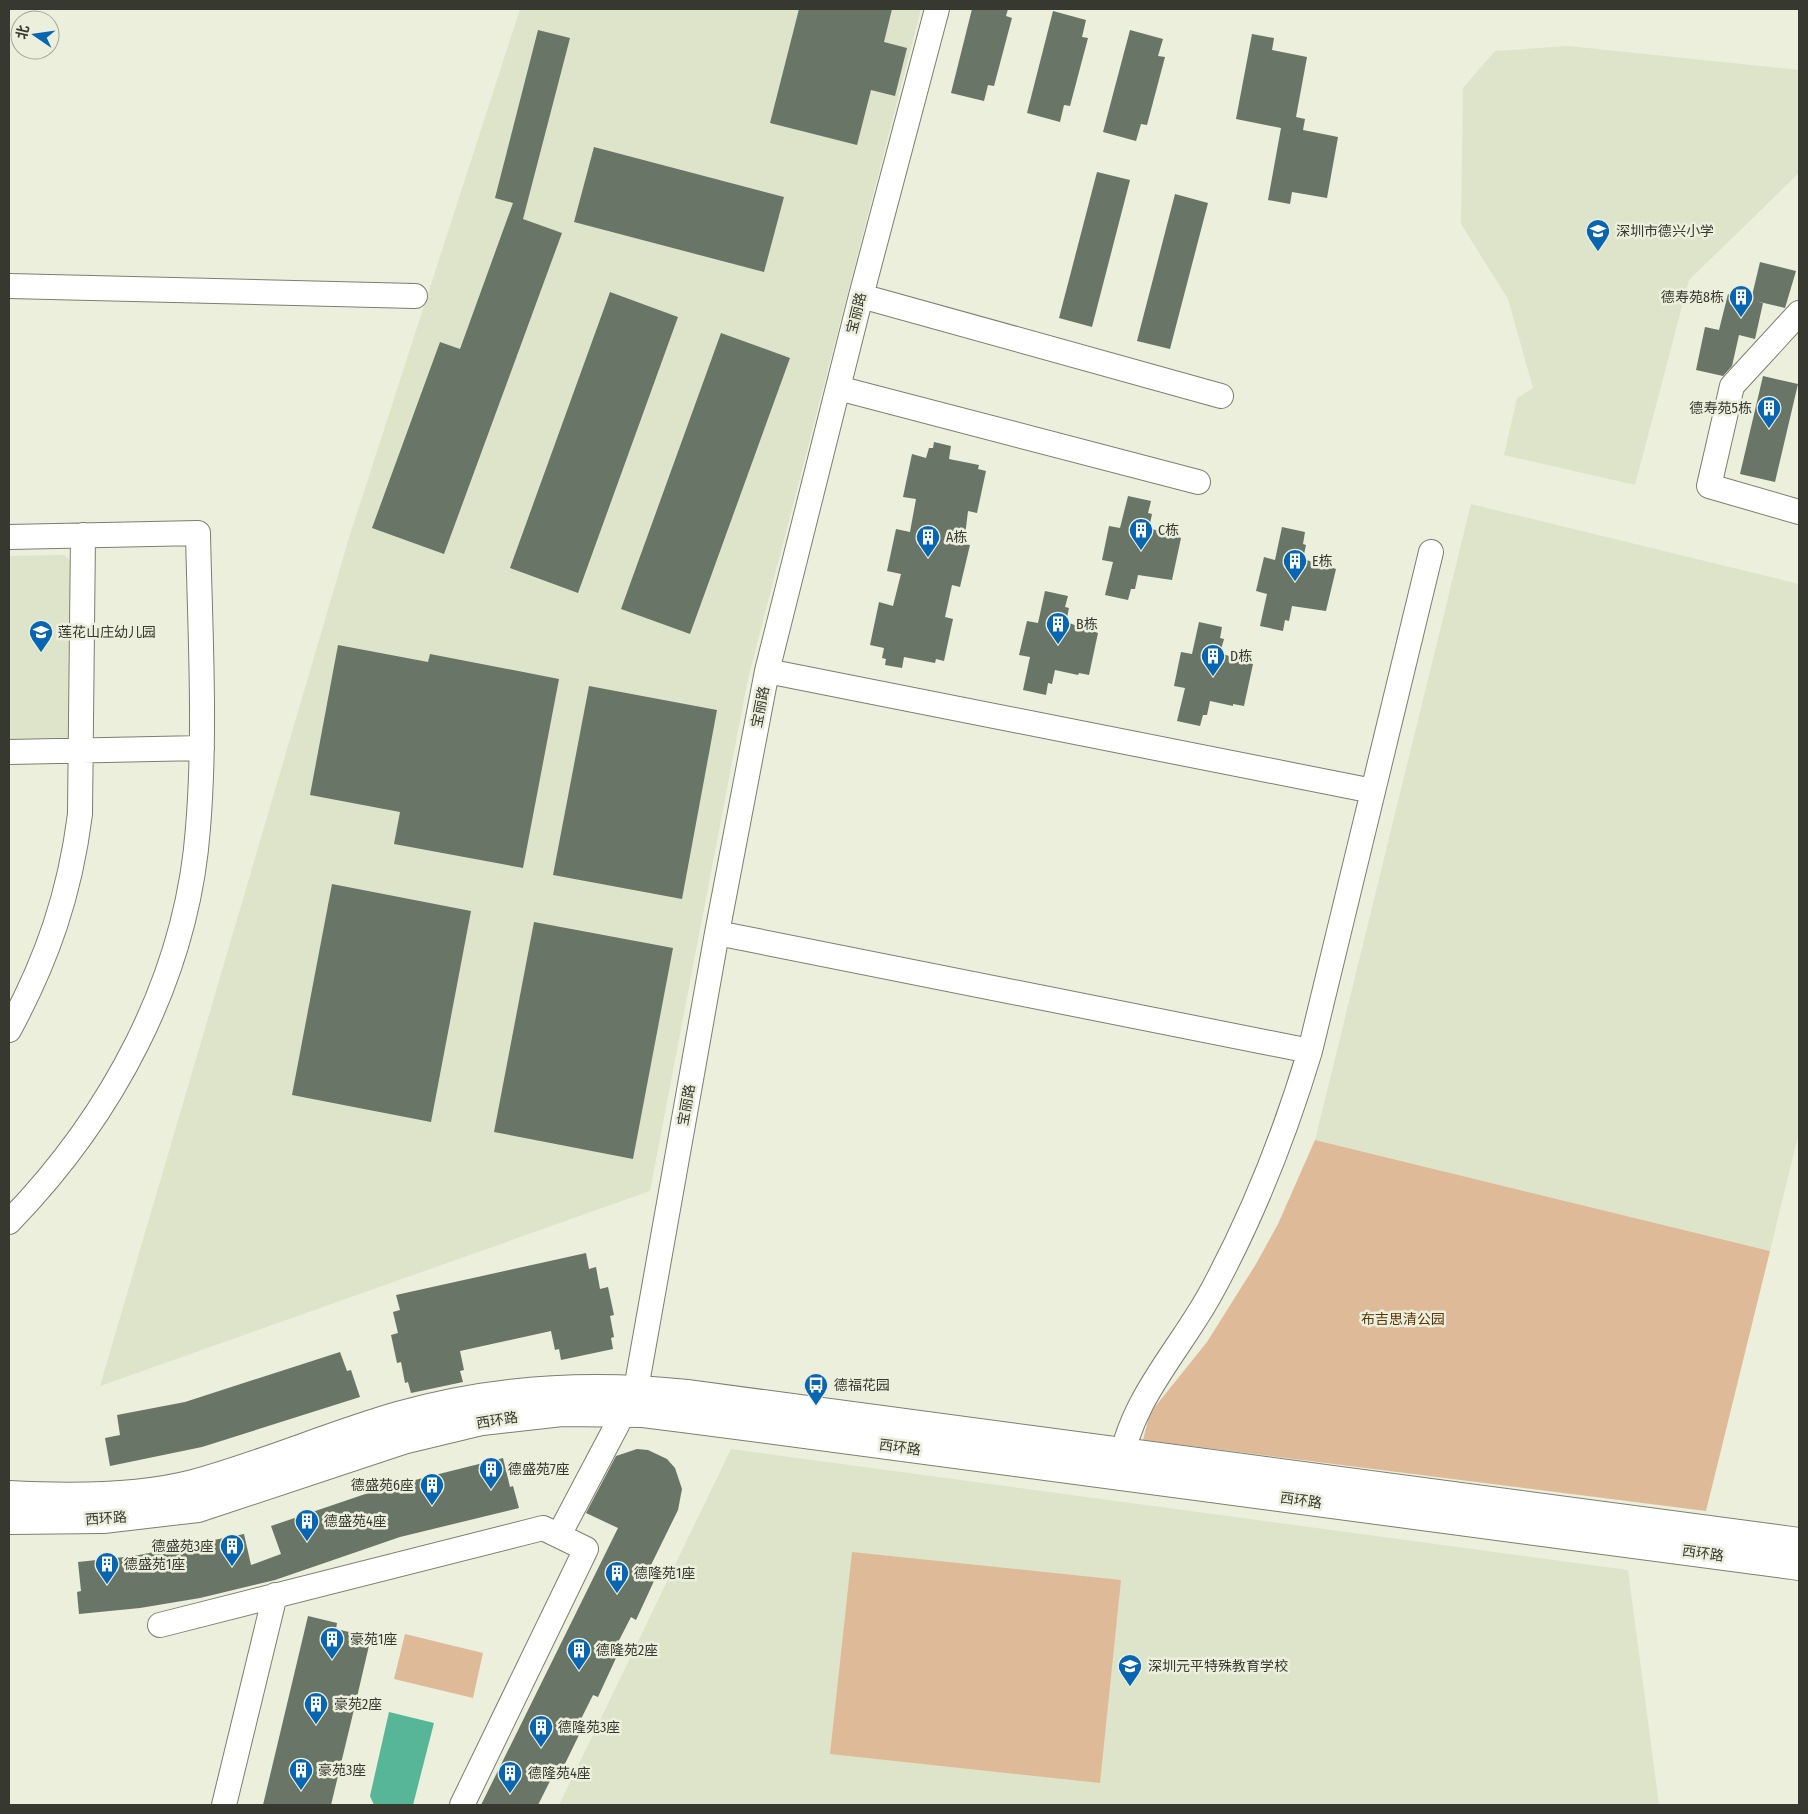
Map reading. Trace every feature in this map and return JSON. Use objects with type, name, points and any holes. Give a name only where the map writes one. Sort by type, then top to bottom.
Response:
[{"type":"main road","name":"西环路","points":[[9,1496],[102,1495],[192,1484],[396,1417],[437,1406],[520,1392],[561,1388],[630,1401],[1121,1464],[1799,1542]]},
{"type":"main road","name":"西环路","points":[[9,1520],[103,1519],[198,1508],[404,1440],[443,1430],[522,1416],[562,1412],[630,1401]]},
{"type":"main road","name":"西环路","points":[[1121,1464],[1799,1566]]},
{"type":"street","name":"宝丽路","points":[[559,1535],[630,1401],[767,671],[861,296],[937,9]]},
{"type":"street","points":[[9,286],[415,296]]},
{"type":"street","points":[[861,296],[1221,396]]},
{"type":"street","points":[[1798,508],[1710,486],[1732,386],[1799,313]]},
{"type":"street","points":[[838,388],[1198,482]]},
{"type":"street","points":[[9,537],[198,533],[202,748],[198,829],[193,872],[180,930],[162,986],[138,1041],[110,1094],[78,1143],[13,1209]]},
{"type":"street","points":[[9,1030],[35,980],[50,945],[75,851],[80,814],[83,535]]},
{"type":"street","points":[[1121,1464],[1143,1401],[1179,1347],[1212,1291],[1242,1233],[1278,1148],[1310,1051],[1432,552]]},
{"type":"street","points":[[767,671],[1373,791]]},
{"type":"street","points":[[9,752],[202,748]]},
{"type":"street","points":[[717,933],[1310,1051]]},
{"type":"street","points":[[160,1624],[543,1528],[586,1548],[462,1805]]},
{"type":"street","points":[[224,1805],[275,1595]]},
{"type":"shaded area","points":[[520,9],[921,9],[748,679],[650,1191],[100,1386],[349,538]]},
{"type":"shaded area","name":"深圳市德兴小学","points":[[1568,46],[1799,70],[1799,173],[1689,280],[1635,485],[1504,455],[1517,398],[1533,388],[1508,299],[1461,224],[1463,88],[1495,51]]},
{"type":"shaded area","points":[[1471,504],[1799,584],[1799,1132],[1770,1251],[1315,1140]]},
{"type":"shaded area","name":"莲花山庄幼儿园","points":[[65,555],[72,563],[76,744],[9,746],[9,556]]},
{"type":"shaded area","name":"深圳元平特殊教育学校","points":[[731,1449],[1628,1570],[1659,1805],[559,1805]]},
{"type":"shaded area","points":[[389,1712],[434,1723],[413,1805],[374,1805],[370,1796]]},
{"type":"green space","name":"布吉思清公园","points":[[1315,1140],[1770,1251],[1706,1511],[1143,1440],[1150,1413],[1207,1342],[1256,1264],[1278,1224]]},
{"type":"green space","points":[[852,1552],[1121,1580],[1100,1783],[830,1754]]},
{"type":"green space","points":[[405,1634],[483,1653],[473,1698],[394,1679]]},
{"type":"building","points":[[799,9],[892,9],[884,42],[907,48],[895,96],[871,90],[857,145],[770,123]]},
{"type":"building","points":[[972,9],[1008,9],[1006,16],[1012,18],[994,86],[988,85],[984,101],[951,93]]},
{"type":"building","points":[[1053,11],[1086,20],[1082,37],[1088,38],[1070,106],[1064,105],[1060,122],[1027,113]]},
{"type":"building","points":[[538,30],[570,38],[523,219],[562,233],[444,554],[372,528],[440,342],[460,349],[513,203],[495,198]]},
{"type":"building","points":[[1130,30],[1163,39],[1158,56],[1165,57],[1147,125],[1141,124],[1136,141],[1103,132]]},
{"type":"building","points":[[1252,34],[1274,38],[1272,50],[1307,57],[1296,117],[1305,119],[1303,130],[1338,137],[1327,198],[1292,192],[1290,204],[1268,200],[1281,128],[1236,119]]},
{"type":"building","points":[[594,147],[784,197],[764,272],[574,222]]},
{"type":"building","points":[[1097,172],[1130,180],[1092,327],[1059,318]]},
{"type":"building","points":[[1175,194],[1208,203],[1170,349],[1137,341]]},
{"type":"building","points":[[1760,262],[1796,271],[1785,308],[1751,300]]},
{"type":"building","points":[[610,292],[678,317],[578,593],[510,568]]},
{"type":"building","name":"德寿苑8栋","points":[[1728,294],[1763,303],[1755,339],[1739,335],[1732,366],[1723,376],[1696,370],[1705,327],[1719,330]]},
{"type":"building","points":[[721,333],[790,358],[690,634],[621,609]]},
{"type":"building","name":"德寿苑5栋","points":[[1763,376],[1798,384],[1775,482],[1740,474]]},
{"type":"building","name":"A栋","points":[[934,442],[951,446],[949,459],[979,465],[978,469],[986,471],[977,513],[968,511],[964,544],[970,545],[960,587],[952,585],[945,617],[953,619],[944,661],[936,659],[935,663],[904,657],[902,668],[885,665],[886,659],[882,658],[884,648],[870,645],[879,602],[893,606],[901,574],[887,571],[896,529],[910,532],[916,499],[903,497],[912,454],[926,458],[929,448],[933,448]]},
{"type":"building","name":"C栋","points":[[1128,496],[1151,501],[1148,513],[1152,514],[1149,528],[1181,538],[1172,580],[1138,575],[1135,589],[1131,589],[1128,600],[1105,595],[1113,562],[1102,560],[1109,526],[1120,528]]},
{"type":"building","name":"E栋","points":[[1282,527],[1305,532],[1303,544],[1306,545],[1303,559],[1336,569],[1326,611],[1292,606],[1289,621],[1285,620],[1283,631],[1260,626],[1267,594],[1256,591],[1264,557],[1275,560]]},
{"type":"building","name":"B栋","points":[[1045,591],[1068,596],[1065,607],[1069,608],[1066,622],[1098,633],[1089,675],[1079,673],[1078,675],[1055,670],[1052,684],[1048,683],[1046,695],[1023,690],[1030,657],[1019,655],[1027,621],[1038,623]]},
{"type":"building","name":"D栋","points":[[1199,622],[1222,627],[1220,638],[1224,639],[1220,653],[1253,664],[1244,706],[1233,704],[1233,706],[1210,701],[1207,715],[1203,715],[1200,726],[1177,721],[1185,688],[1174,686],[1181,652],[1192,654]]},
{"type":"building","points":[[338,645],[428,662],[430,654],[559,679],[523,868],[394,844],[400,812],[310,795]]},
{"type":"building","points":[[589,686],[717,710],[682,899],[553,875]]},
{"type":"building","points":[[332,884],[471,911],[431,1122],[292,1095]]},
{"type":"building","points":[[534,922],[673,948],[633,1159],[494,1132]]},
{"type":"building","points":[[586,1253],[589,1269],[596,1267],[600,1289],[608,1287],[614,1315],[610,1316],[614,1337],[611,1338],[613,1349],[561,1360],[559,1349],[555,1350],[551,1331],[460,1351],[464,1370],[460,1371],[463,1382],[411,1393],[408,1382],[405,1383],[401,1362],[397,1363],[391,1335],[398,1333],[393,1312],[400,1310],[396,1295]]},
{"type":"building","points":[[340,1352],[347,1371],[351,1370],[360,1397],[202,1447],[110,1466],[105,1438],[120,1435],[117,1415],[185,1402]]},
{"type":"building","points":[[637,1449],[648,1450],[667,1459],[675,1468],[682,1489],[678,1510],[651,1565],[655,1567],[650,1579],[654,1581],[636,1620],[631,1617],[611,1656],[616,1658],[598,1697],[593,1695],[574,1733],[579,1735],[560,1774],[555,1771],[538,1805],[481,1805],[618,1528],[586,1513],[616,1456]]},
{"type":"building","points":[[503,1458],[510,1487],[513,1486],[519,1508],[400,1537],[275,1580],[200,1598],[140,1608],[79,1614],[77,1592],[81,1591],[78,1562],[134,1556],[244,1534],[251,1565],[281,1554],[271,1526],[383,1488]]},
{"type":"building","points":[[308,1616],[337,1623],[336,1629],[371,1637],[357,1697],[331,1805],[263,1805]]},
{"type":"place","name":"深圳市德兴小学","points":[[1598,252]]},
{"type":"place","name":"德寿苑8栋","points":[[1741,318]]},
{"type":"place","name":"德寿苑5栋","points":[[1769,429]]},
{"type":"place","name":"C栋","points":[[1141,551]]},
{"type":"place","name":"A栋","points":[[928,558]]},
{"type":"place","name":"E栋","points":[[1295,582]]},
{"type":"place","name":"B栋","points":[[1058,645]]},
{"type":"place","name":"莲花山庄幼儿园","points":[[41,653]]},
{"type":"place","name":"D栋","points":[[1213,677]]},
{"type":"place","name":"德福花园","points":[[816,1406]]},
{"type":"place","name":"德盛苑7座","points":[[491,1490]]},
{"type":"place","name":"德盛苑6座","points":[[432,1506]]},
{"type":"place","name":"德盛苑4座","points":[[307,1542]]},
{"type":"place","name":"德盛苑3座","points":[[232,1567]]},
{"type":"place","name":"德盛苑1座","points":[[107,1585]]},
{"type":"place","name":"德隆苑1座","points":[[617,1594]]},
{"type":"place","name":"豪苑1座","points":[[332,1660]]},
{"type":"place","name":"德隆苑2座","points":[[579,1671]]},
{"type":"place","name":"深圳元平特殊教育学校","points":[[1130,1687]]},
{"type":"place","name":"豪苑2座","points":[[316,1725]]},
{"type":"place","name":"德隆苑3座","points":[[541,1748]]},
{"type":"place","name":"豪苑3座","points":[[301,1791]]},
{"type":"place","name":"德隆苑4座","points":[[510,1794]]}]
